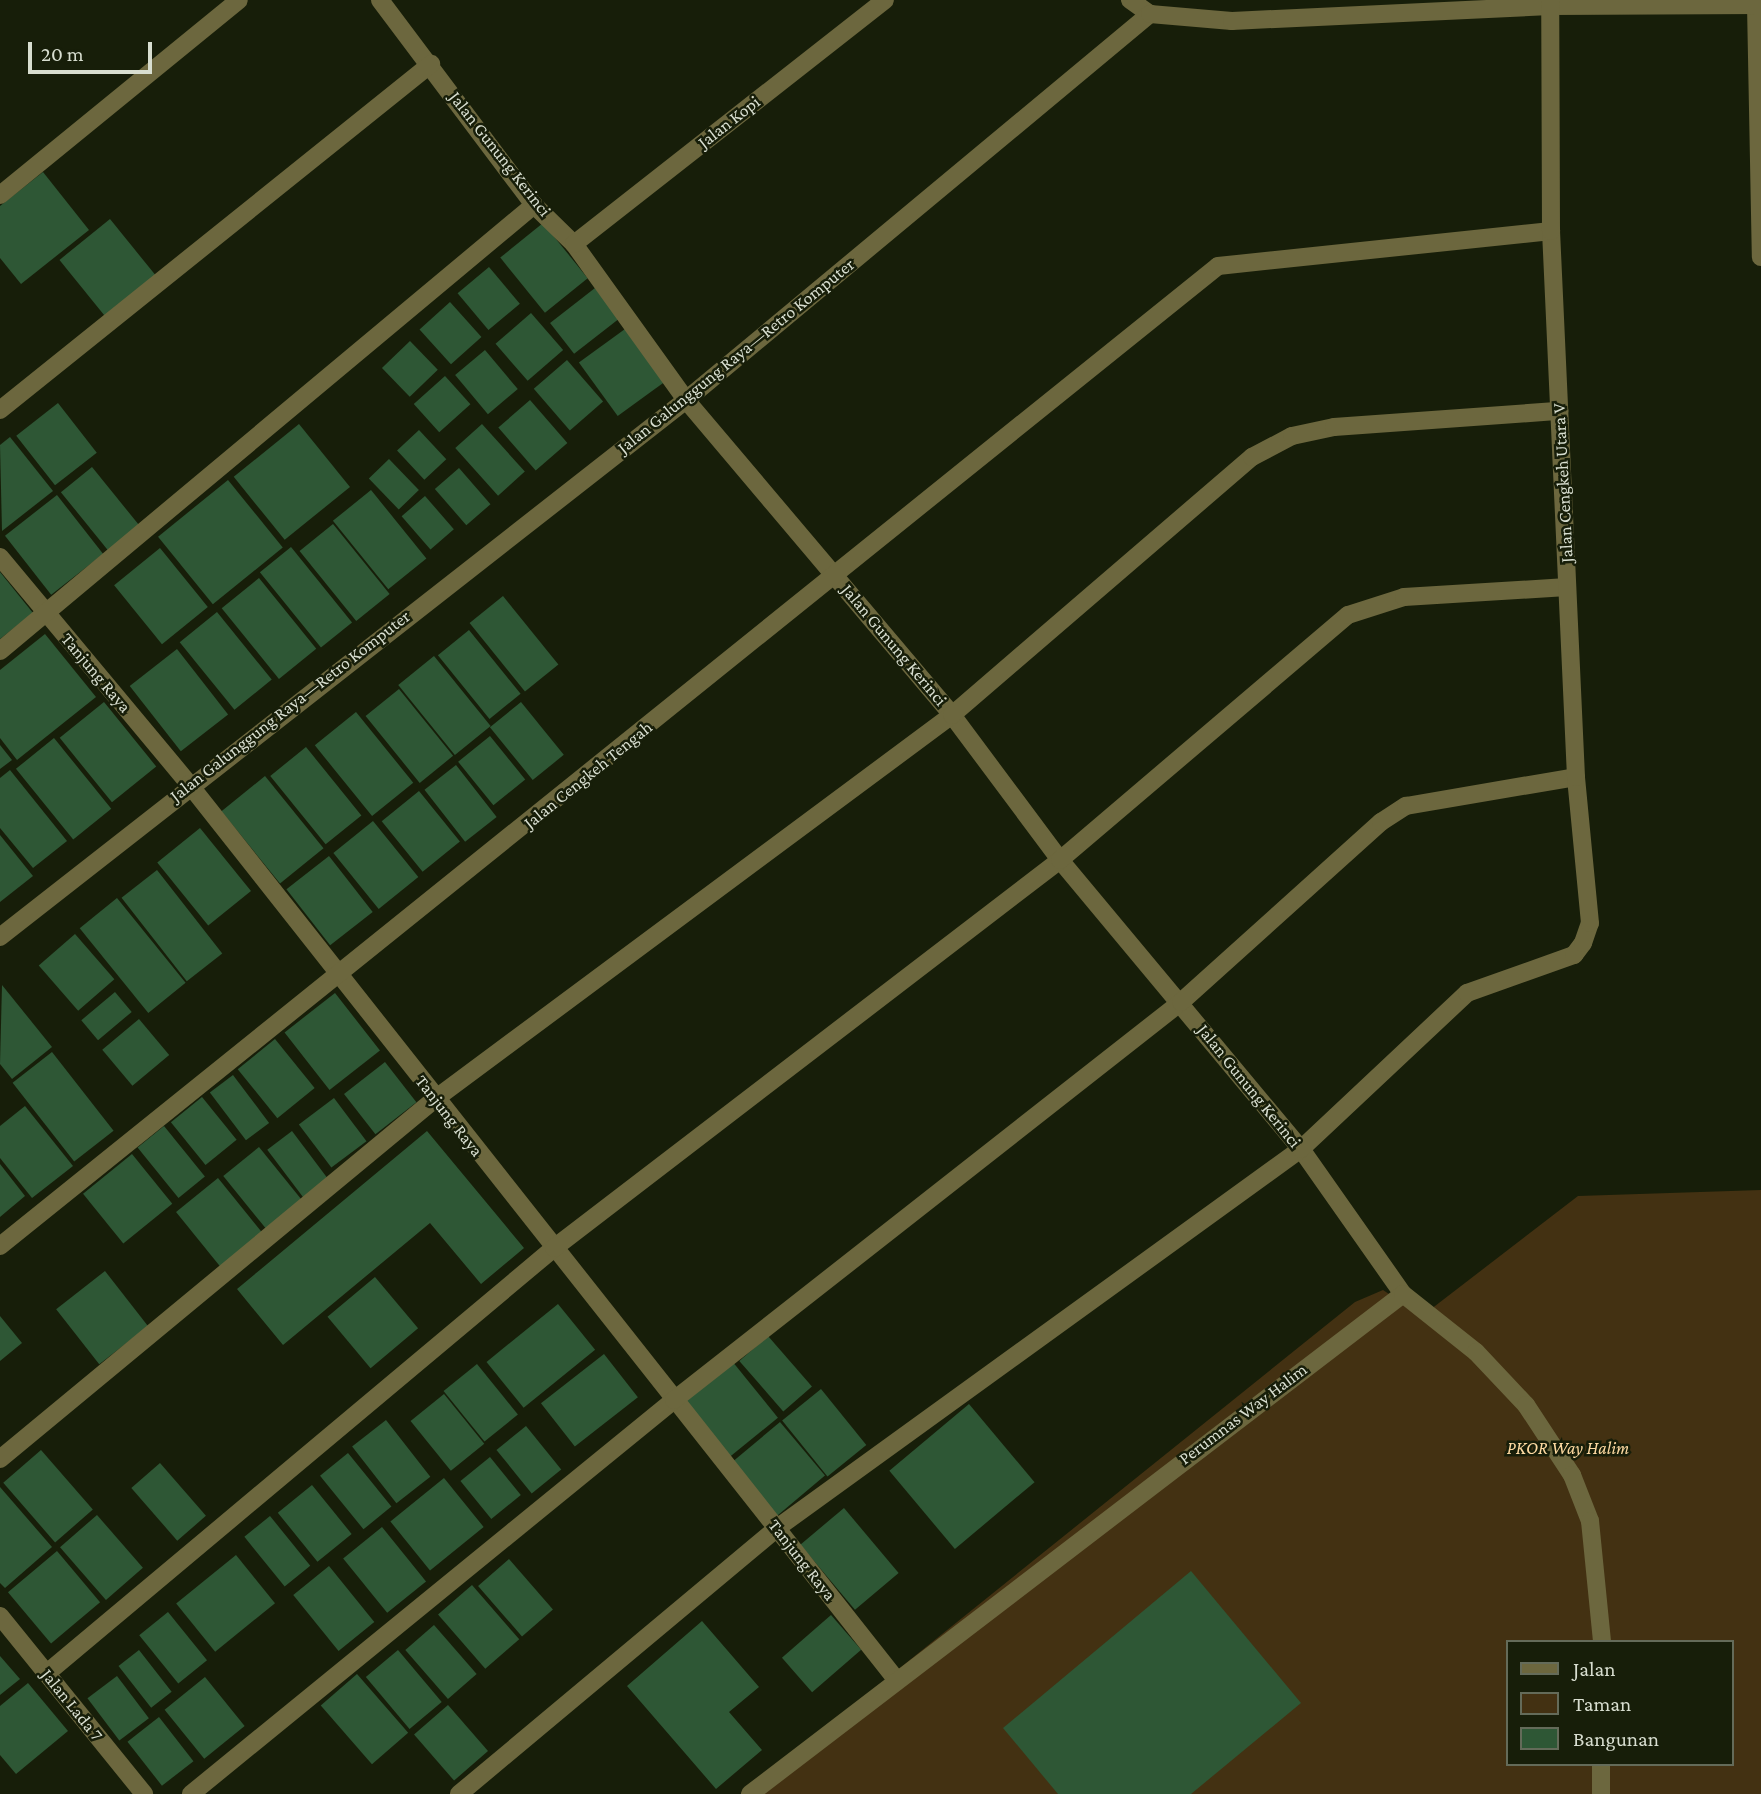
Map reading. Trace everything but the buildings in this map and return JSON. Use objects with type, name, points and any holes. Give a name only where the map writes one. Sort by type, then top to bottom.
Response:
[{"type":"street","points":[[0,195],[239,0]]},
{"type":"street","name":"Jalan Gunung Kerinci","points":[[380,0],[431,64],[534,205],[574,244],[686,400],[952,715],[1060,860],[1301,1149],[1403,1294]]},
{"type":"street","name":"Jalan Kopi","points":[[574,244],[885,0]]},
{"type":"street","points":[[1130,0],[1150,13],[1232,22],[1550,3],[1758,5],[1761,257]]},
{"type":"street","name":"Jalan Cengkeh Utara V","points":[[1301,1149],[1467,993],[1574,955],[1590,923],[1576,777],[1551,231],[1550,3]]},
{"type":"street","name":"Jalan Galunggung Raya—Retro Komputer","points":[[0,937],[189,784],[686,400],[1150,13]]},
{"type":"street","points":[[0,410],[431,64]]},
{"type":"street","points":[[0,651],[47,615],[534,205]]},
{"type":"street","name":"Jalan Cengkeh Tengah","points":[[0,1246],[1218,266],[1551,231]]},
{"type":"street","points":[[0,1459],[435,1099],[952,715],[1252,457],[1292,436],[1559,411]]},
{"type":"street","name":"Tanjung Raya","points":[[0,557],[189,784],[435,1099],[895,1678]]},
{"type":"street","points":[[47,1673],[554,1248],[1060,860],[1348,615],[1404,597],[1567,587]]},
{"type":"street","points":[[191,1794],[674,1400],[1181,1002],[1406,806],[1576,777]]},
{"type":"street","points":[[459,1794],[776,1528],[1301,1149]]},
{"type":"street","points":[[1403,1294],[1476,1352],[1526,1405],[1572,1475],[1590,1521],[1602,1640]]},
{"type":"street","name":"Perumnas Way Halim","points":[[750,1794],[895,1678],[1403,1294]]},
{"type":"street","name":"Jalan Lada 7","points":[[0,1616],[144,1794]]},
{"type":"street","points":[[1601,1766],[1601,1794]]},
{"type":"green space","name":"PKOR Way Halim","points":[[1761,1190],[1761,1794],[743,1794],[1355,1302],[1383,1290],[1422,1316],[1578,1196]]}]
